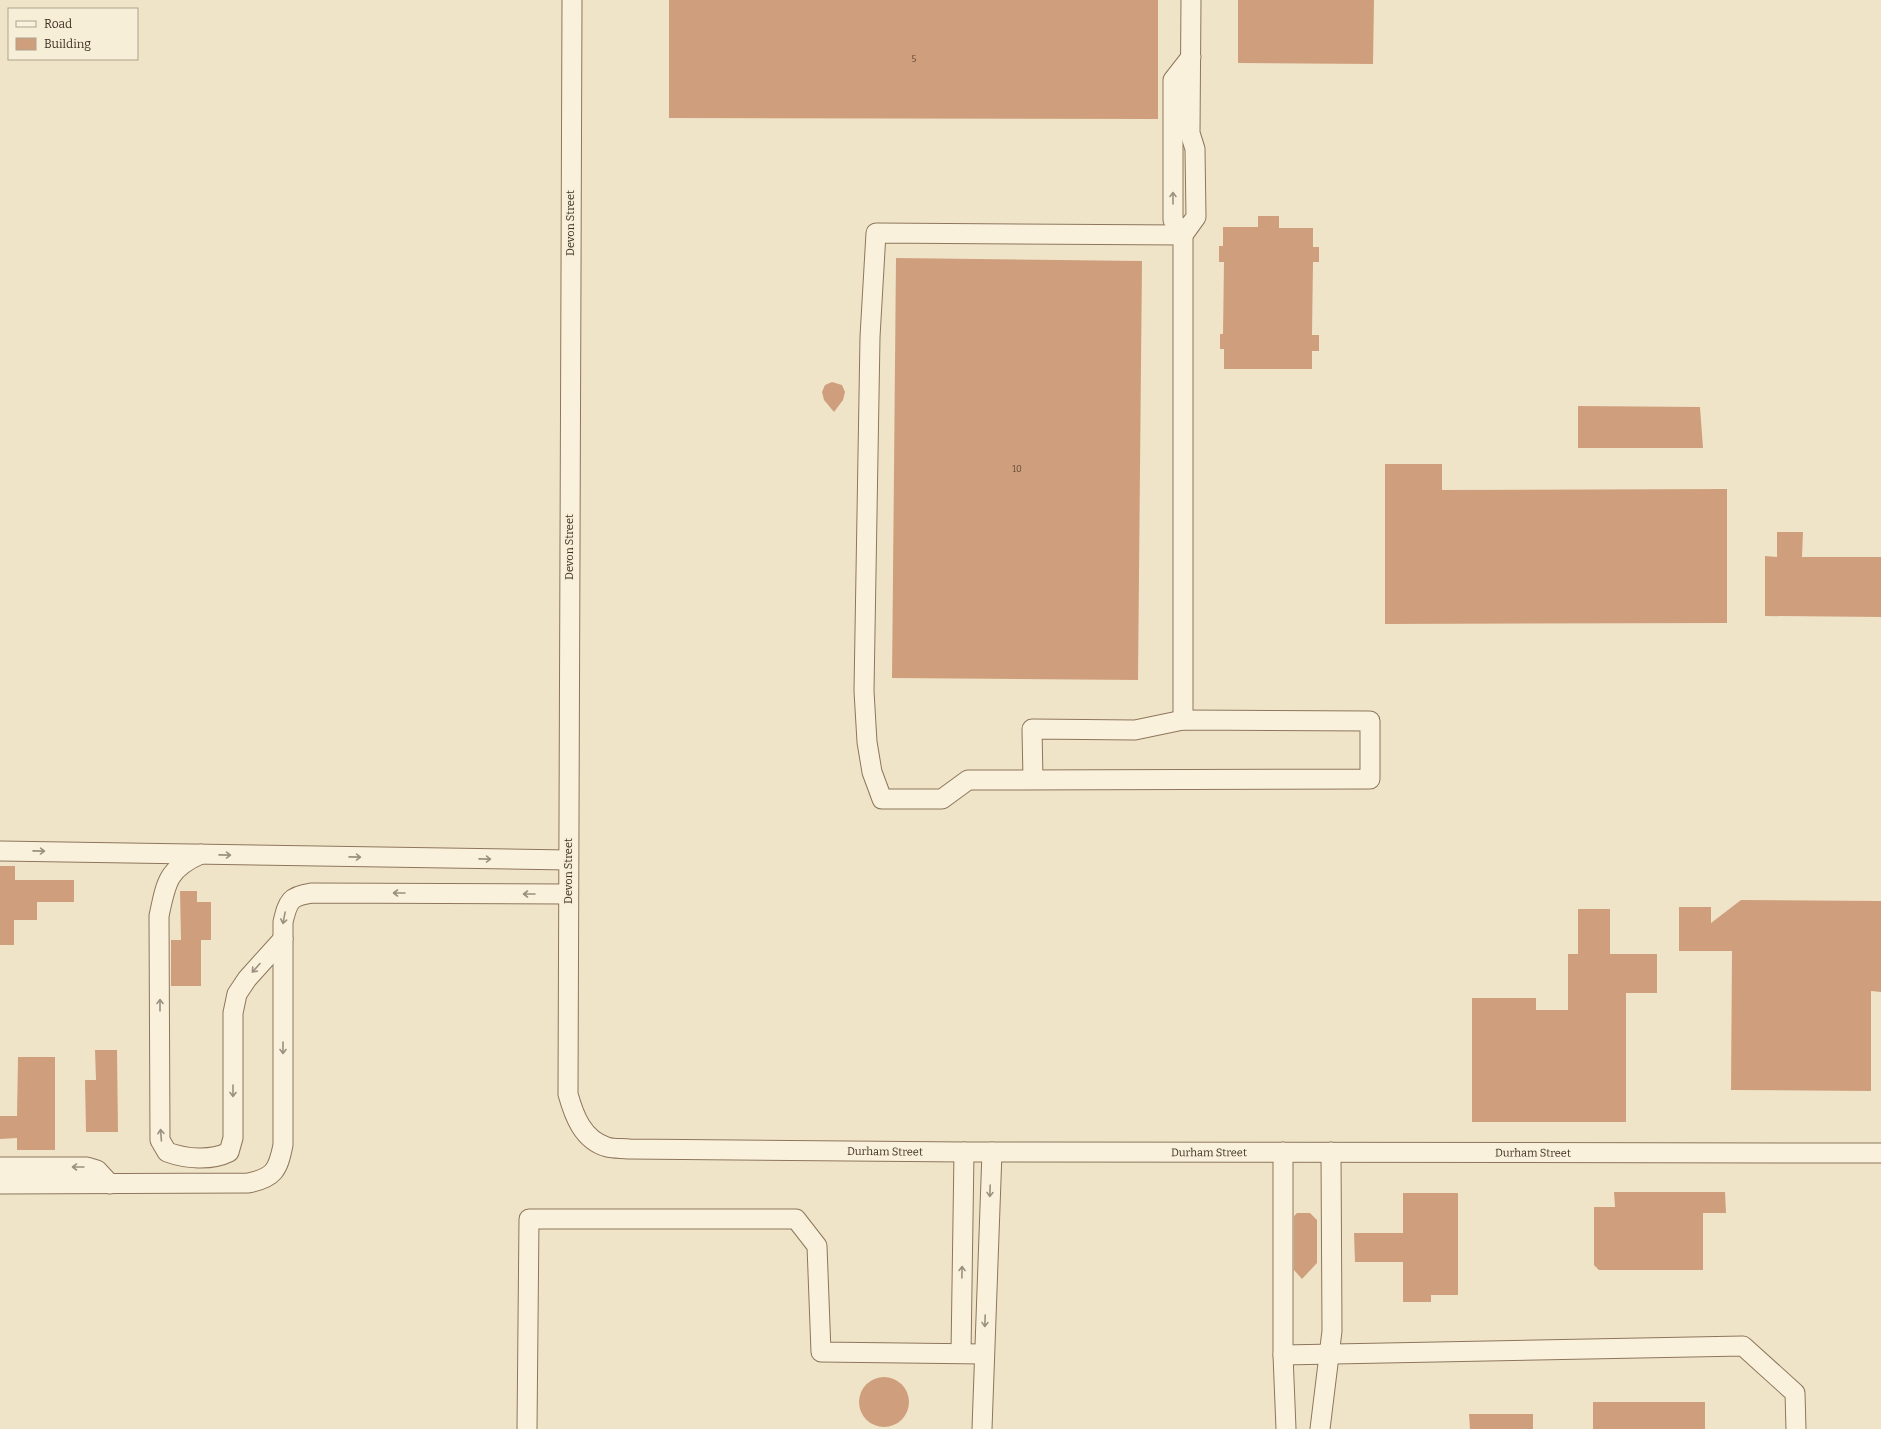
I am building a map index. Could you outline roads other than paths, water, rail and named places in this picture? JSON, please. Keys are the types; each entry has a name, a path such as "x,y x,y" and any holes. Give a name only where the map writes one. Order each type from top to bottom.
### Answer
{"street":[{"name":"Devon Street","path":"568,1094 572,0"},
{"path":"1183,235 1196,217 1195,149 1190,133 1191,0"},
{"path":"1183,720 1183,235 1173,220 1173,80 1191,58"},
{"path":"1033,779 1032,729 1135,730 1183,720 1370,721 1370,779 968,780 942,799 882,799 872,772 867,742 864,691 870,337 876,233 1183,235"},
{"path":"0,851 568,860"},
{"path":"201,854 184,861 174,870 164,889 159,916 160,1140 167,1152 180,1157 218,1157 229,1152 233,1138 234,1013 237,994 246,979 283,939"},
{"path":"0,1184 248,1184 263,1180 273,1173 279,1162 283,1145 283,922 287,904 297,895 312,893 568,894"},
{"name":"Durham Street","path":"568,1094 574,1116 587,1136 607,1147 629,1149 964,1152 1881,1153"},
{"path":"961,1353 964,1152"},
{"path":"982,1429 992,1152"},
{"path":"1283,1152 1283,1355 1286,1429"},
{"path":"1320,1429 1332,1330 1331,1152"},
{"path":"0,1166 87,1167 97,1170 110,1184"},
{"path":"527,1429 529,1219 796,1220 817,1246 821,1352 984,1354"},
{"path":"1283,1355 1744,1346 1796,1393 1796,1429"}]}
